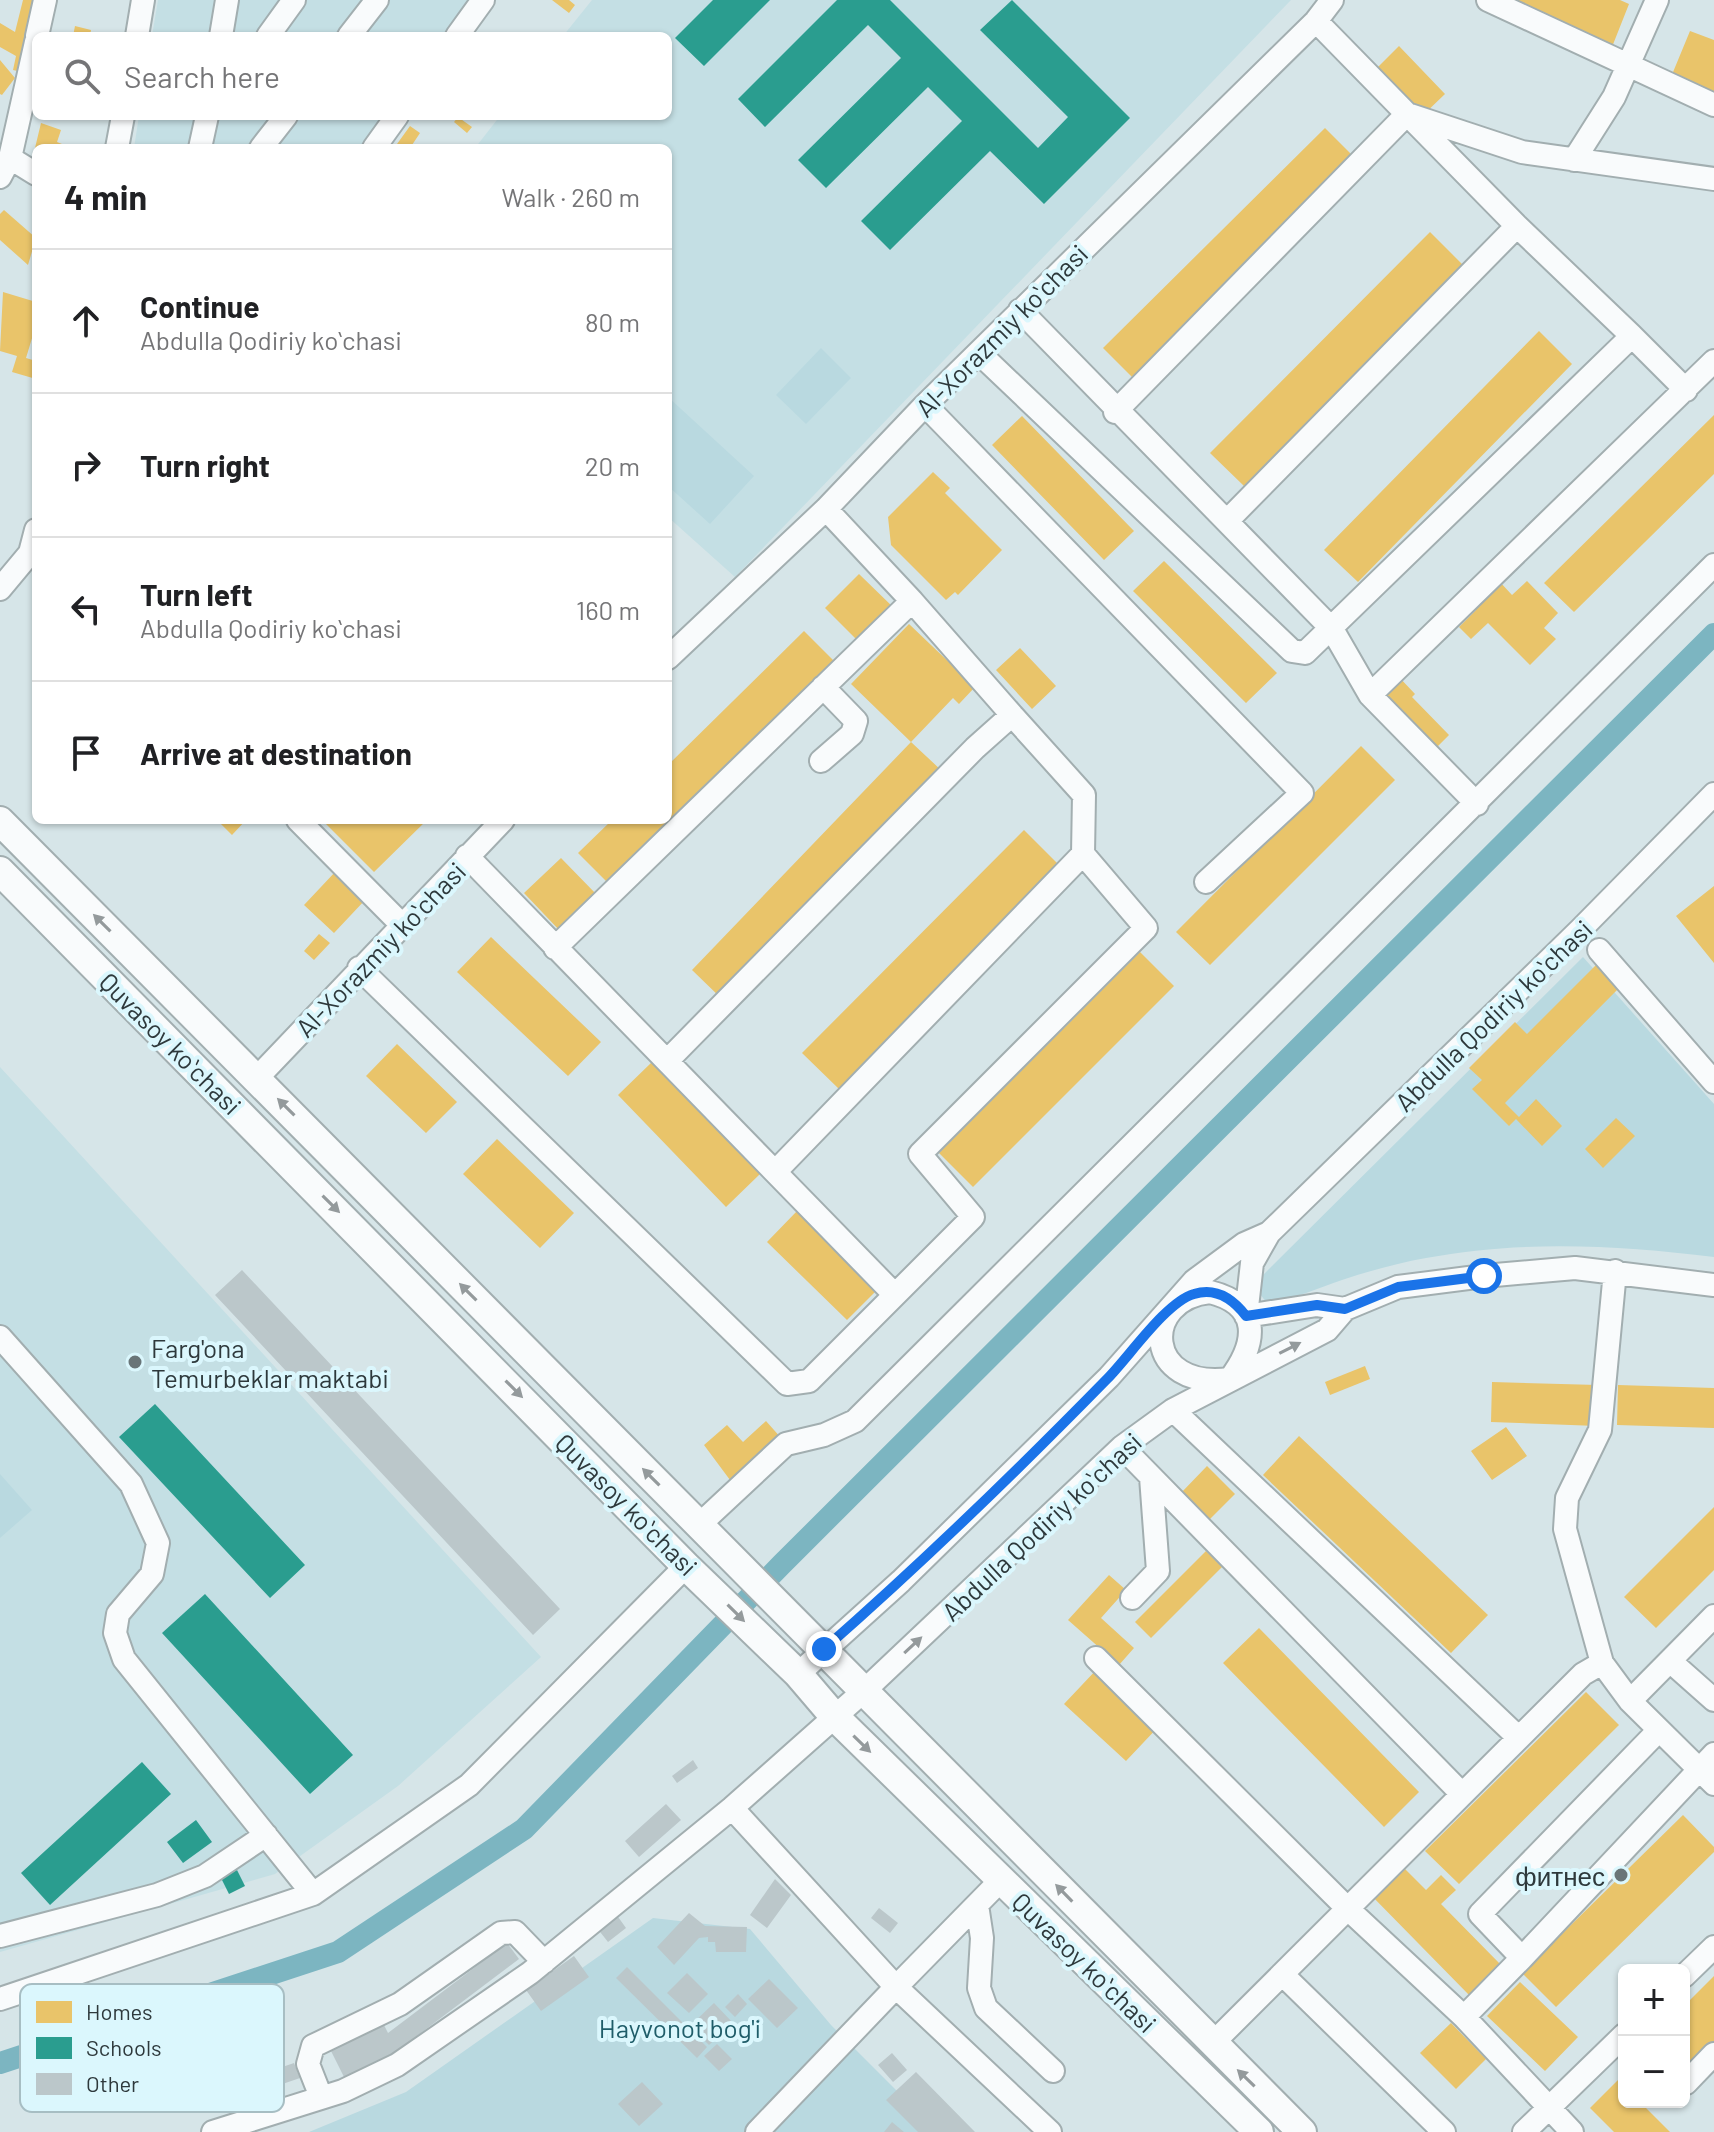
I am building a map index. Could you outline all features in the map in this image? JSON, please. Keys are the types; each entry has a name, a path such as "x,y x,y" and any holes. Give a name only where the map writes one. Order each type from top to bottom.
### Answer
{"main road":[{"name":"Quvasoy koʻchasi","path":"0,821 1302,2132"},
{"name":"Quvasoy koʻchasi","path":"0,871 694,1573 798,1674 833,1715 1245,2127"}],"street":[{"path":"38,32 45,0"},
{"path":"138,32 143,0"},
{"path":"222,32 227,0"},
{"path":"352,32 377,0"},
{"path":"460,32 483,0"},
{"name":"Al-Xorazmiy koʻchasi","path":"672,654 826,509 1020,310 1316,21 1332,0"},
{"path":"1488,0 1714,105"},
{"path":"1574,160 1605,114 1657,0"},
{"path":"271,32 292,1"},
{"path":"1316,21 1517,226 1686,390"},
{"path":"32,59 5,168 32,173"},
{"path":"1407,114 1522,152 1714,179"},
{"path":"1115,412 1407,114"},
{"path":"118,144 122,120"},
{"path":"201,144 206,120"},
{"path":"264,144 283,120"},
{"path":"377,144 394,120"},
{"path":"1227,521 1517,226"},
{"path":"1020,310 1115,412 1332,629 1370,695 1477,804"},
{"path":"979,353 1292,651 1305,653 1632,336"},
{"path":"1370,695 1714,361"},
{"path":"925,405 1302,793 1206,882"},
{"path":"359,968 787,1384 809,1381 973,1217 920,1154 1146,928 1083,854 1084,795 826,509"},
{"path":"2,583 32,556"},
{"path":"702,1529 786,1444 824,1435 855,1421 1714,565"},
{"path":"555,948 912,601"},
{"path":"821,761 852,734 856,721 823,687"},
{"path":"668,1060 975,748 1012,715"},
{"name":"Abdulla Qodiriy koʻchasi","path":"1345,1309 1317,1305 1246,1316 1252,1263 1269,1233 1580,930 1714,794"},
{"path":"302,824 401,924"},
{"name":"Al-Xorazmiy koʻchasi","path":"257,1078 499,824"},
{"path":"775,1172 1083,854"},
{"path":"467,856 895,1295"},
{"path":"1599,950 1714,1082"},
{"name":"Abdulla Qodiriy koʻchasi","path":"798,1674 901,1581 1109,1377 1194,1281 1244,1244 1269,1233"},
{"name":"Abdulla Qodiriy koʻchasi","path":"284,2109 397,2065 544,1962 732,1808 833,1715 865,1690 1122,1447 1173,1410 1327,1330 1345,1309 1398,1287 1575,1268 1714,1285"},
{"path":"1464,2017 1709,1769 1659,1730 1630,1701 1602,1663 1565,1529 1567,1498 1600,1430 1615,1271"},
{"path":"1210,1292 1224,1296 1246,1316 1251,1343 1247,1357 1230,1379 1197,1381 1172,1366 1161,1338 1170,1311 1194,1293 1210,1292"},
{"path":"0,1337 131,1484 158,1543 152,1574 118,1614 115,1633 124,1659 313,1894"},
{"path":"1173,1410 1519,1738"},
{"path":"1122,1447 1462,1794"},
{"path":"1132,1598 1158,1571 1151,1477"},
{"path":"45,1984 313,1894 469,1785 694,1573"},
{"path":"1630,1701 1714,1616"},
{"path":"1096,1658 1348,1909 1464,2017 1572,2132"},
{"path":"1670,1661 1714,1700"},
{"path":"1212,2044 1583,1674 1602,1663"},
{"path":"1522,1958 1480,1914 1659,1730"},
{"path":"732,1808 896,1987 1050,2132"},
{"path":"0,1936 157,1895 205,1876 266,1835"},
{"path":"757,2132 1001,1880"},
{"path":"977,1905 982,1938 979,1988 986,2008 1053,2071"},
{"path":"321,2097 308,2064 308,2054 313,2046 400,2004 501,1933 515,1932 544,1962"},
{"path":"1690,1970 1714,1947"},
{"path":"1282,1974 1444,2132"},
{"path":"0,1999 20,1992"},
{"path":"1524,2132 1623,2036"},
{"path":"1690,2079 1714,2054"},
{"name":"Abdulla Qodiriy koʻchasi","path":"213,2132 275,2112"}],"shaded area":[{"path":"158,0 477,0 453,32 153,32"},
{"path":"592,0 1291,0 735,577 672,521 672,144 478,144 497,120 672,120 672,32 566,32"},
{"path":"138,120 388,120 371,144 135,144"},
{"name":"Farg'ona Temurbeklar maktabi","path":"0,1067 541,1657 398,1786 275,1874 0,1952"}],"green space":[{"path":"821,348 851,378 806,424 776,395"},
{"path":"672,401 754,476 710,524 672,490"},
{"path":"1583,957 1714,1104 1714,1257 1570,1246 1462,1252 1405,1262 1295,1296 1266,1301 1259,1289 1263,1275"},
{"path":"0,1474 32,1510 0,1538"},
{"name":"Hayvonot bog'i","path":"653,1918 750,1929 831,2025 938,2132 309,2132 406,2092"}],"building: Homes":[{"path":"23,0 38,0 22,72 13,70 16,56 0,47 0,23 15,32"},
{"path":"552,0 569,0 575,5 569,13"},
{"path":"1496,0 1620,0 1629,4 1612,47"},
{"path":"75,26 91,30 91,32 74,32"},
{"path":"1690,31 1714,40 1714,94 1671,77"},
{"path":"1399,46 1445,94 1420,118 1374,71"},
{"path":"0,60 15,78 2,95 0,94"},
{"path":"462,120 472,127 467,133 454,122"},
{"path":"41,123 61,130 57,142 62,144 36,144"},
{"path":"410,126 420,133 413,144 397,144"},
{"path":"1325,128 1353,156 1132,377 1103,348"},
{"path":"4,210 32,234 28,265 0,240 0,214"},
{"path":"1430,232 1464,266 1244,486 1210,453"},
{"path":"3,292 32,301 32,338 26,358 32,360 32,378 12,372 17,356 0,351"},
{"path":"1539,331 1572,364 1358,582 1324,550"},
{"path":"1714,415 1714,474 1574,612 1544,583"},
{"path":"1022,416 1134,531 1104,560 992,445"},
{"path":"933,472 950,488 945,493 1002,550 958,595 955,592 946,600 891,545 888,517"},
{"path":"1164,561 1277,673 1246,703 1133,591"},
{"path":"859,574 895,609 860,643 825,608"},
{"path":"1499,581 1512,595 1527,581 1558,613 1544,628 1556,639 1530,665 1488,623 1471,639 1459,627 1476,610 1473,606"},
{"path":"909,624 975,687 959,704 953,698 911,742 851,684"},
{"path":"804,631 835,662 672,822 672,761"},
{"path":"1020,648 1056,686 1032,709 996,670"},
{"path":"1398,676 1415,694 1412,697 1449,735 1437,747 1382,691"},
{"path":"911,742 942,771 723,1000 692,970"},
{"path":"1361,746 1395,780 1210,965 1176,932"},
{"path":"221,824 242,824 232,835"},
{"path":"326,824 423,824 374,872"},
{"path":"608,824 670,824 609,884 578,853"},
{"path":"1024,830 1061,867 839,1089 802,1053"},
{"path":"561,858 598,896 561,932 524,893"},
{"path":"336,871 366,899 334,933 304,905"},
{"path":"1714,886 1714,963 1676,916"},
{"path":"319,934 330,943 314,960 304,951"},
{"path":"491,937 601,1042 568,1076 457,972"},
{"path":"1140,952 1174,986 973,1187 939,1153"},
{"path":"1597,964 1620,987 1505,1103 1519,1117 1536,1099 1562,1126 1542,1146 1516,1119 1509,1126 1472,1089 1482,1080 1469,1068 1515,1022 1527,1034"},
{"path":"397,1044 457,1102 426,1133 366,1076"},
{"path":"652,1062 760,1174 726,1207 618,1095"},
{"path":"1616,1118 1635,1136 1603,1168 1585,1149"},
{"path":"497,1139 574,1213 540,1248 463,1174"},
{"path":"797,1211 877,1290 847,1320 767,1242"},
{"path":"1365,1366 1370,1379 1330,1395 1325,1382"},
{"path":"1492,1382 1598,1385 1597,1426 1491,1422"},
{"path":"1618,1385 1714,1388 1714,1428 1617,1425"},
{"path":"766,1421 782,1439 733,1484 704,1445 727,1425 743,1442"},
{"path":"1506,1427 1527,1456 1492,1480 1471,1451"},
{"path":"1299,1436 1488,1615 1451,1653 1263,1475"},
{"path":"1207,1466 1235,1494 1208,1521 1180,1494"},
{"path":"1714,1507 1714,1570 1656,1628 1624,1597"},
{"path":"1206,1551 1222,1567 1151,1638 1135,1622"},
{"path":"1109,1575 1126,1590 1101,1618 1134,1648 1119,1665 1068,1620"},
{"path":"1259,1628 1419,1792 1384,1827 1223,1663"},
{"path":"1098,1668 1160,1725 1126,1761 1064,1704"},
{"path":"1586,1692 1619,1725 1459,1884 1425,1851"},
{"path":"1683,1815 1714,1847 1714,1852 1556,2007 1522,1973"},
{"path":"1396,1860 1426,1890 1441,1875 1456,1890 1441,1904 1501,1965 1470,1996 1366,1890"},
{"path":"1714,1976 1714,2044 1690,2068 1690,2036 1690,2000"},
{"path":"1520,1982 1578,2037 1545,2071 1487,2016"},
{"path":"1451,2023 1486,2059 1456,2089 1420,2053"},
{"path":"1618,2080 1618,2108 1646,2108 1670,2132 1614,2132 1590,2108"}],"building: Schools":[{"path":"713,0 770,0 704,66 675,38"},
{"path":"837,0 890,0 1038,148 1068,117 980,30 1012,0 1130,118 1044,204 990,151 890,250 861,221 962,121 928,87 826,188 798,160 901,58 868,25 765,127 738,99"},
{"path":"155,1404 305,1565 270,1598 119,1437"},
{"path":"205,1594 353,1755 310,1794 162,1633"},
{"path":"142,1762 171,1794 50,1905 21,1873"},
{"path":"196,1820 212,1842 183,1863 167,1842"},
{"path":"237,1870 245,1886 229,1894 221,1878"}],"building: Other":[{"path":"242,1270 560,1609 533,1635 215,1295"},
{"path":"693,1760 698,1768 677,1783 672,1776"},
{"path":"666,1804 681,1820 639,1857 625,1841"},
{"path":"775,1879 791,1895 767,1928 750,1915"},
{"path":"879,1908 898,1923 890,1933 871,1918"},
{"path":"689,1913 705,1926 747,1927 746,1952 716,1952 715,1942 708,1942 708,1937 699,1938 674,1965 657,1947"},
{"path":"616,1914 626,1928 608,1942 597,1928"},
{"path":"507,1943 519,1959 397,2051 344,2077 327,2043 380,2017 388,2033"},
{"path":"574,1956 589,1977 541,2011 526,1990"},
{"path":"627,1967 707,2047 697,2058 616,1978"},
{"path":"687,1973 708,1994 689,2013 667,1993"},
{"path":"769,1979 798,2008 777,2028 748,1999"},
{"path":"738,1994 747,2004 735,2017 725,2007"},
{"path":"714,2003 733,2023 709,2045 690,2026"},
{"path":"717,2044 732,2059 719,2071 704,2056"},
{"path":"892,2053 907,2070 893,2082 878,2065"},
{"path":"294,2063 300,2078 284,2083 284,2066"},
{"path":"916,2072 975,2132 918,2132 886,2100"},
{"path":"642,2082 663,2104 639,2126 618,2104"},
{"path":"892,2122 904,2132 884,2132"}],"waterway":[{"path":"241,1984 338,1952 524,1829 782,1564 1714,634"},
{"path":"0,2063 20,2056"}],"place":[{"name":"Farg'ona Temurbeklar maktabi","path":"135,1362"},
{"name":"фитнес","path":"1621,1875"}],"route":[{"path":"824,1649 901,1581 1109,1377 1181,1300 1194,1293 1210,1292 1237,1304 1246,1316 1317,1305 1345,1309 1398,1287 1484,1276"}]}
